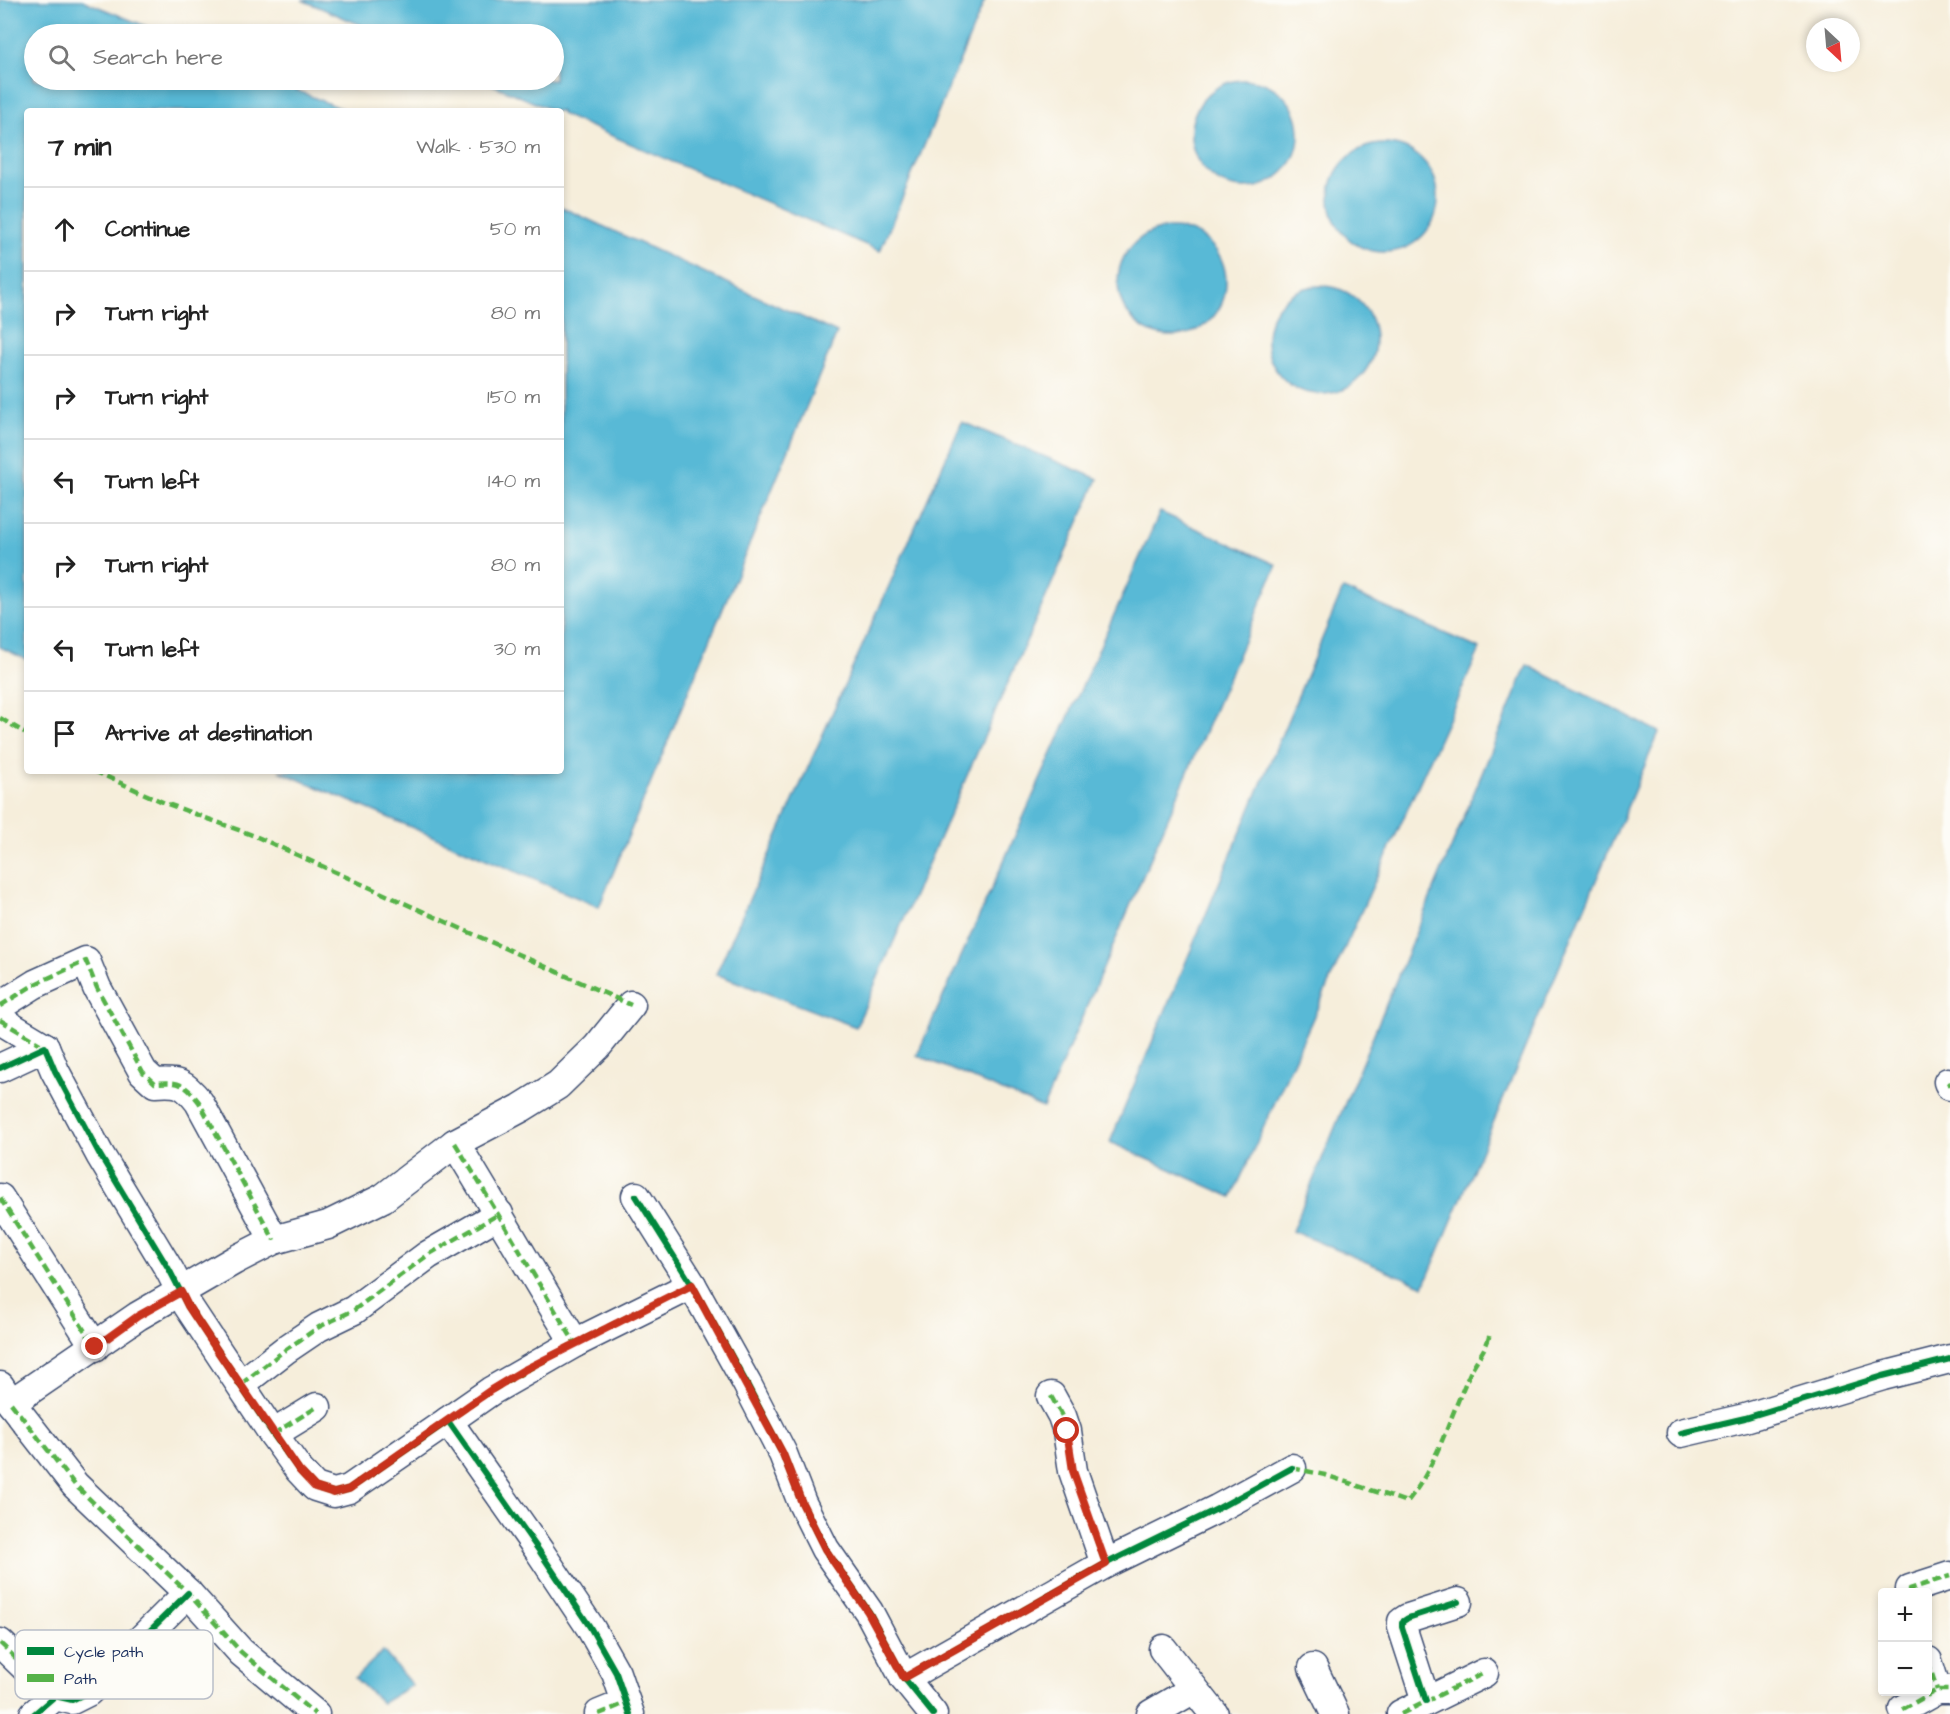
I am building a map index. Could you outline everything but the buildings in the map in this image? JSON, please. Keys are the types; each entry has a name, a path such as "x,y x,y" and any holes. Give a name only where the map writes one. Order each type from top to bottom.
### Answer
{"street":[{"path":"0,1006 35,984 86,962 97,988 143,1072 154,1083 170,1082 187,1086 199,1102 274,1240"},
{"path":"313,1713 241,1652 188,1593 75,1485 5,1395 95,1347 138,1316 234,1260 274,1240 328,1225 383,1198 455,1143 521,1108 558,1085 597,1047 631,1005"},
{"path":"0,1020 45,1047 55,1071 95,1144 188,1306 273,1434 299,1470 315,1487 334,1493 349,1489 491,1390 575,1343 692,1285"},
{"path":"0,1068 45,1047"},
{"path":"455,1143 575,1343"},
{"path":"636,1196 692,1285 783,1454 802,1503 825,1549 868,1612 904,1678 933,1714"},
{"path":"0,1198 95,1347"},
{"path":"241,1384 319,1327 354,1310 428,1255 499,1214"},
{"path":"1681,1433 1745,1418 1882,1376 1950,1359"},
{"path":"1051,1396 1067,1431 1073,1471 1106,1564"},
{"path":"273,1434 317,1407"},
{"path":"448,1421 540,1552 590,1627 616,1673 628,1708 598,1714"},
{"path":"904,1678 1106,1564 1217,1509 1292,1468"},
{"path":"1910,1588 1950,1576"},
{"path":"151,1630 188,1593"},
{"path":"1426,1701 1402,1622 1458,1602"},
{"path":"0,1643 15,1664"},
{"path":"1163,1649 1214,1714"},
{"path":"1313,1668 1335,1714"},
{"path":"1903,1709 1944,1690 1932,1668"},
{"path":"1401,1714 1484,1672"},
{"path":"1151,1714 1194,1689"},
{"path":"44,1705 74,1699"}],"water":[{"path":"0,0 82,0 141,24 24,24 24,90 296,90 340,108 24,108 24,659 0,647"},
{"path":"302,0 985,0 880,251 564,115 564,108 547,108 505,90 564,90 564,24 358,24"},
{"path":"1245,80 1255,81 1275,89 1283,96 1290,104 1298,124 1298,144 1290,164 1283,172 1275,179 1255,187 1245,188 1235,187 1215,179 1207,172 1200,164 1192,144 1191,134 1192,124 1200,104 1207,96 1215,89 1235,81"},
{"path":"1384,144 1394,145 1414,153 1422,160 1429,168 1437,188 1437,208 1429,228 1422,236 1414,243 1394,251 1384,252 1374,251 1354,243 1346,236 1339,228 1331,208 1330,198 1331,188 1339,168 1346,160 1354,153 1374,145"},
{"path":"564,208 837,333 599,907 286,774 564,774"},
{"path":"1172,228 1182,229 1202,237 1210,244 1217,252 1225,272 1225,292 1217,312 1210,320 1202,327 1182,335 1172,336 1162,335 1142,327 1134,320 1127,312 1119,292 1118,282 1119,272 1127,252 1134,244 1142,237 1162,229"},
{"path":"1321,286 1351,295 1359,302 1366,310 1375,340 1366,370 1359,378 1351,385 1321,394 1291,385 1283,378 1276,370 1267,340 1276,310 1283,302 1291,295"},
{"path":"962,422 1098,479 856,1027 716,974"},
{"path":"1160,512 1277,565 1043,1108 917,1055"},
{"path":"1343,589 1480,649 1232,1197 1110,1142"},
{"path":"1527,665 1659,732 1424,1286 1292,1231"},
{"path":"383,1651 412,1685 382,1703 355,1678"}],"marked path":[{"path":"0,718 24,732"},
{"path":"101,774 165,803 255,836 631,1005"},
{"path":"0,1006 35,984 86,961 97,988 143,1072 155,1083 170,1082 185,1087 199,1102 274,1240"},
{"path":"0,1020 45,1047"},
{"path":"1948,1082 1950,1086"},
{"path":"455,1143 575,1343 692,1285"},
{"path":"0,1198 95,1347"},
{"path":"241,1384 319,1327 354,1310 428,1255 499,1214"},
{"path":"1292,1468 1325,1475 1407,1502 1418,1488 1435,1457 1490,1332"},
{"path":"448,1421 491,1391 575,1343"},
{"path":"1051,1396 1067,1431 1073,1471 1105,1564"},
{"path":"11,1403 75,1485 188,1593 241,1652 315,1714"},
{"path":"273,1434 317,1407"},
{"path":"1913,1588 1950,1576"},
{"path":"0,1643 15,1657"},
{"path":"1401,1714 1484,1673"},
{"path":"1932,1674 1937,1690"},
{"path":"1903,1709 1937,1690 1950,1690"},
{"path":"599,1714 626,1703"}],"cycle path":[{"path":"0,1068 45,1047 55,1071 100,1155 170,1271 188,1306 273,1434 299,1470 315,1487 334,1493 349,1489 448,1421 590,1627 616,1673 630,1714"},
{"path":"636,1196 692,1285 747,1384 783,1454 802,1503 825,1549 869,1612 904,1678 933,1714"},
{"path":"1681,1433 1745,1418 1883,1376 1950,1359"},
{"path":"904,1678 1105,1564 1217,1509 1292,1468"},
{"path":"151,1630 188,1593"},
{"path":"1426,1701 1402,1622 1458,1602"},
{"path":"34,1714 52,1699"},
{"path":"68,1699 74,1699"}],"route":[{"path":"95,1347 138,1316 181,1292 219,1353 299,1470 315,1487 334,1493 349,1489 491,1390 524,1370 692,1285 783,1454 802,1503 825,1549 868,1612 904,1678 1106,1564 1073,1471 1067,1431"}]}
